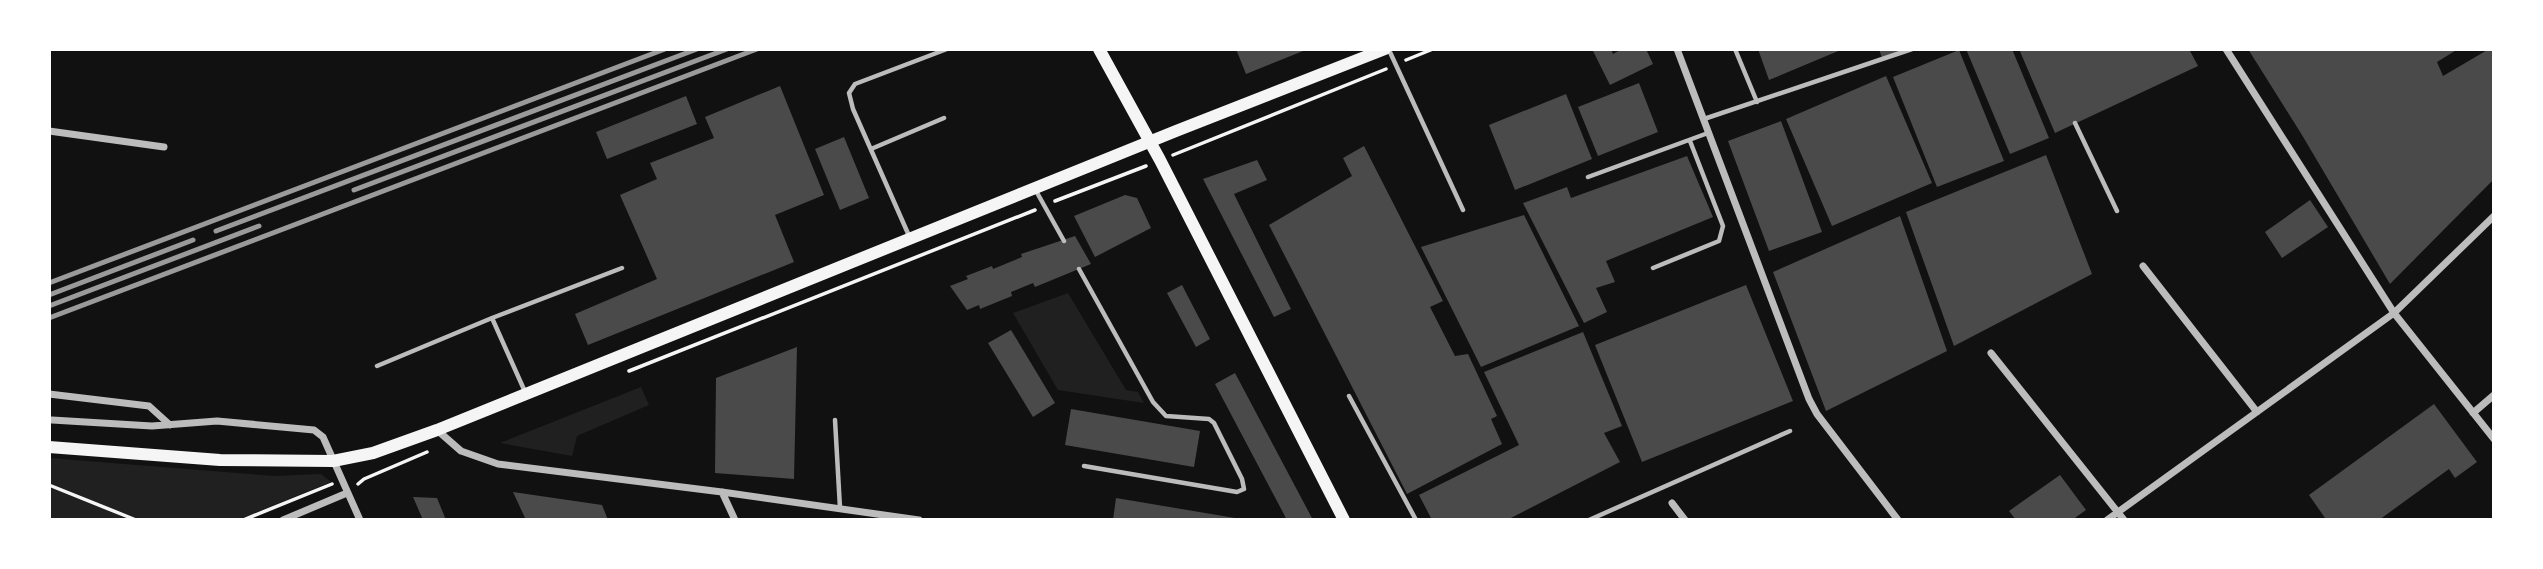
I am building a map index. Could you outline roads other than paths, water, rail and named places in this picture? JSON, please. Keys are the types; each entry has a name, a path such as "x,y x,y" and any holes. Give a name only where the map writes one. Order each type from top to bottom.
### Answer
{"main road":[{"path":"1099,49 1160,160 1344,520"},
{"path":"49,447 220,460 333,461 373,453 437,430 1387,49"}],"street":[{"path":"1677,49 1809,399 1817,414 1898,520"},
{"path":"2226,49 2394,313 2494,439"},
{"path":"49,131 164,147"},
{"path":"2108,520 2394,313 2494,216"},
{"path":"2143,265 2257,412"},
{"path":"1991,353 2124,520"},
{"path":"49,394 141,404 153,408 170,425"},
{"path":"2473,413 2494,395"},
{"path":"52,421 131,426 217,421 314,430 323,437 360,520"},
{"path":"437,430 449,442 474,457 498,464 919,520"},
{"path":"722,492 735,520"},
{"path":"283,520 347,493"},
{"path":"1672,503 1682,519"}],"lane":[{"path":"911,239 853,109 849,93 855,84 947,49"},
{"path":"1387,49 1464,209"},
{"path":"1735,49 1757,102"},
{"path":"1703,119 1912,49"},
{"path":"871,149 944,118"},
{"path":"2075,123 2117,211"},
{"path":"1588,177 1709,133"},
{"path":"1653,268 1719,241 1723,232 1720,216 1690,141"},
{"path":"1035,189 1063,241"},
{"path":"377,366 622,268"},
{"path":"1079,269 1153,402 1166,416 1209,418 1242,479 1244,489 1237,492 1084,466"},
{"path":"492,318 526,394"},
{"path":"1349,397 1416,520"},
{"path":"835,420 840,508"},
{"path":"1589,520 1790,430"}],"railway":[{"path":"49,283 665,49"},
{"path":"216,231 697,49"},
{"path":"354,190 727,49"},
{"path":"49,318 757,49"},
{"path":"49,306 259,226"},
{"path":"49,295 193,240"}]}
